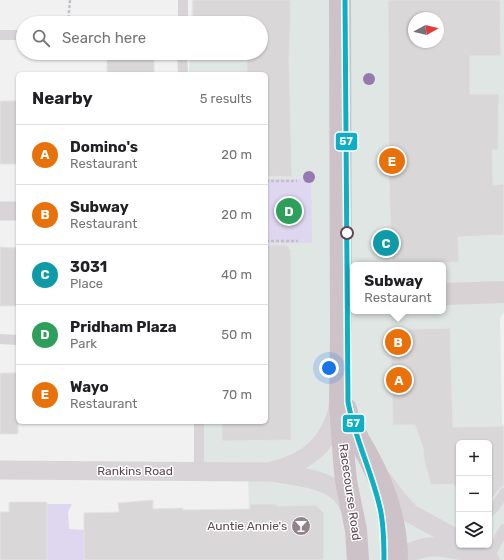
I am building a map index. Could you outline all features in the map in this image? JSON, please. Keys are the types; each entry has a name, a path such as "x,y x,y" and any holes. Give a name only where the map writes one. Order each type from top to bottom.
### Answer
{"highway":[{"name":"Racecourse Road","path":"340,0 347,297 340,376 341,426 348,489 356,530 358,560"},
{"name":"Racecourse Road","path":"340,376 346,412 370,460 387,500 394,527 397,558"}],"street":[{"path":"0,211 16,211"},
{"path":"446,294 504,292"},
{"name":"Rankins Road","path":"271,472 303,460 325,440 336,414 339,401 340,376"},
{"path":"370,460 393,495 406,510 473,551"},
{"name":"Rankins Road","path":"0,470 271,472 314,481 334,489 345,499 354,515"},
{"path":"397,558 423,548 430,547 473,551"}],"lane":[{"path":"183,0 183,16"},
{"path":"0,35 16,35"},
{"path":"182,60 183,72"},
{"path":"0,339 16,340"},
{"path":"199,424 199,471"},
{"path":"492,510 504,493"},
{"path":"473,551 504,530"}],"path":[{"path":"69,16 70,0"},
{"path":"268,181 297,181"},
{"path":"268,241 298,241"}],"shaded area":[{"path":"192,0 504,0 504,312 500,318 502,424 504,425 504,560 250,560 248,472 199,471 198,424 268,424 268,72 189,72 190,60 268,60 268,16 191,16"},
{"path":"268,179 311,179 312,243 268,243"},
{"path":"47,504 72,504 68,512 69,529 84,530 84,560 47,560"}],"building":[{"path":"193,0 291,0 289,61 292,177 268,176 268,72 247,72 247,60 268,60 268,16 193,16"},
{"path":"388,0 500,0 501,56 470,56 470,94 499,94 498,150 492,150 493,185 504,184 504,235 458,237 459,262 392,262 389,182"},
{"path":"107,60 154,60 154,72 107,72"},
{"path":"0,101 16,101 16,164 0,164"},
{"path":"268,245 286,245 291,250 291,440 222,441 222,424 268,424"},
{"path":"0,247 16,248 16,306 0,306"},
{"path":"450,328 453,427 504,426 504,485 492,498 492,440 456,440 456,487 453,484 431,485 424,460 423,447 415,425 393,425 390,330"},
{"path":"0,373 16,373 16,424 18,424 18,434 0,434"},
{"path":"153,500 153,509 183,508 183,510 250,509 250,504 277,504 277,506 316,505 324,513 324,560 84,560 84,513 119,512 118,503"},
{"path":"9,502 47,502 47,560 0,560 0,512 9,512"}],"transit line":[{"name":"57","path":"345,0 348,402 380,508 383,527 384,560"}],"place":[{"name":"Wayo","path":"392,161"},
{"name":"Pridham Plaza","path":"289,211"},
{"name":"3031","path":"386,243"},
{"name":"Subway","path":"398,342"},
{"name":"Domino's","path":"399,380"},
{"name":"Auntie Annie's","path":"301,526"}]}
